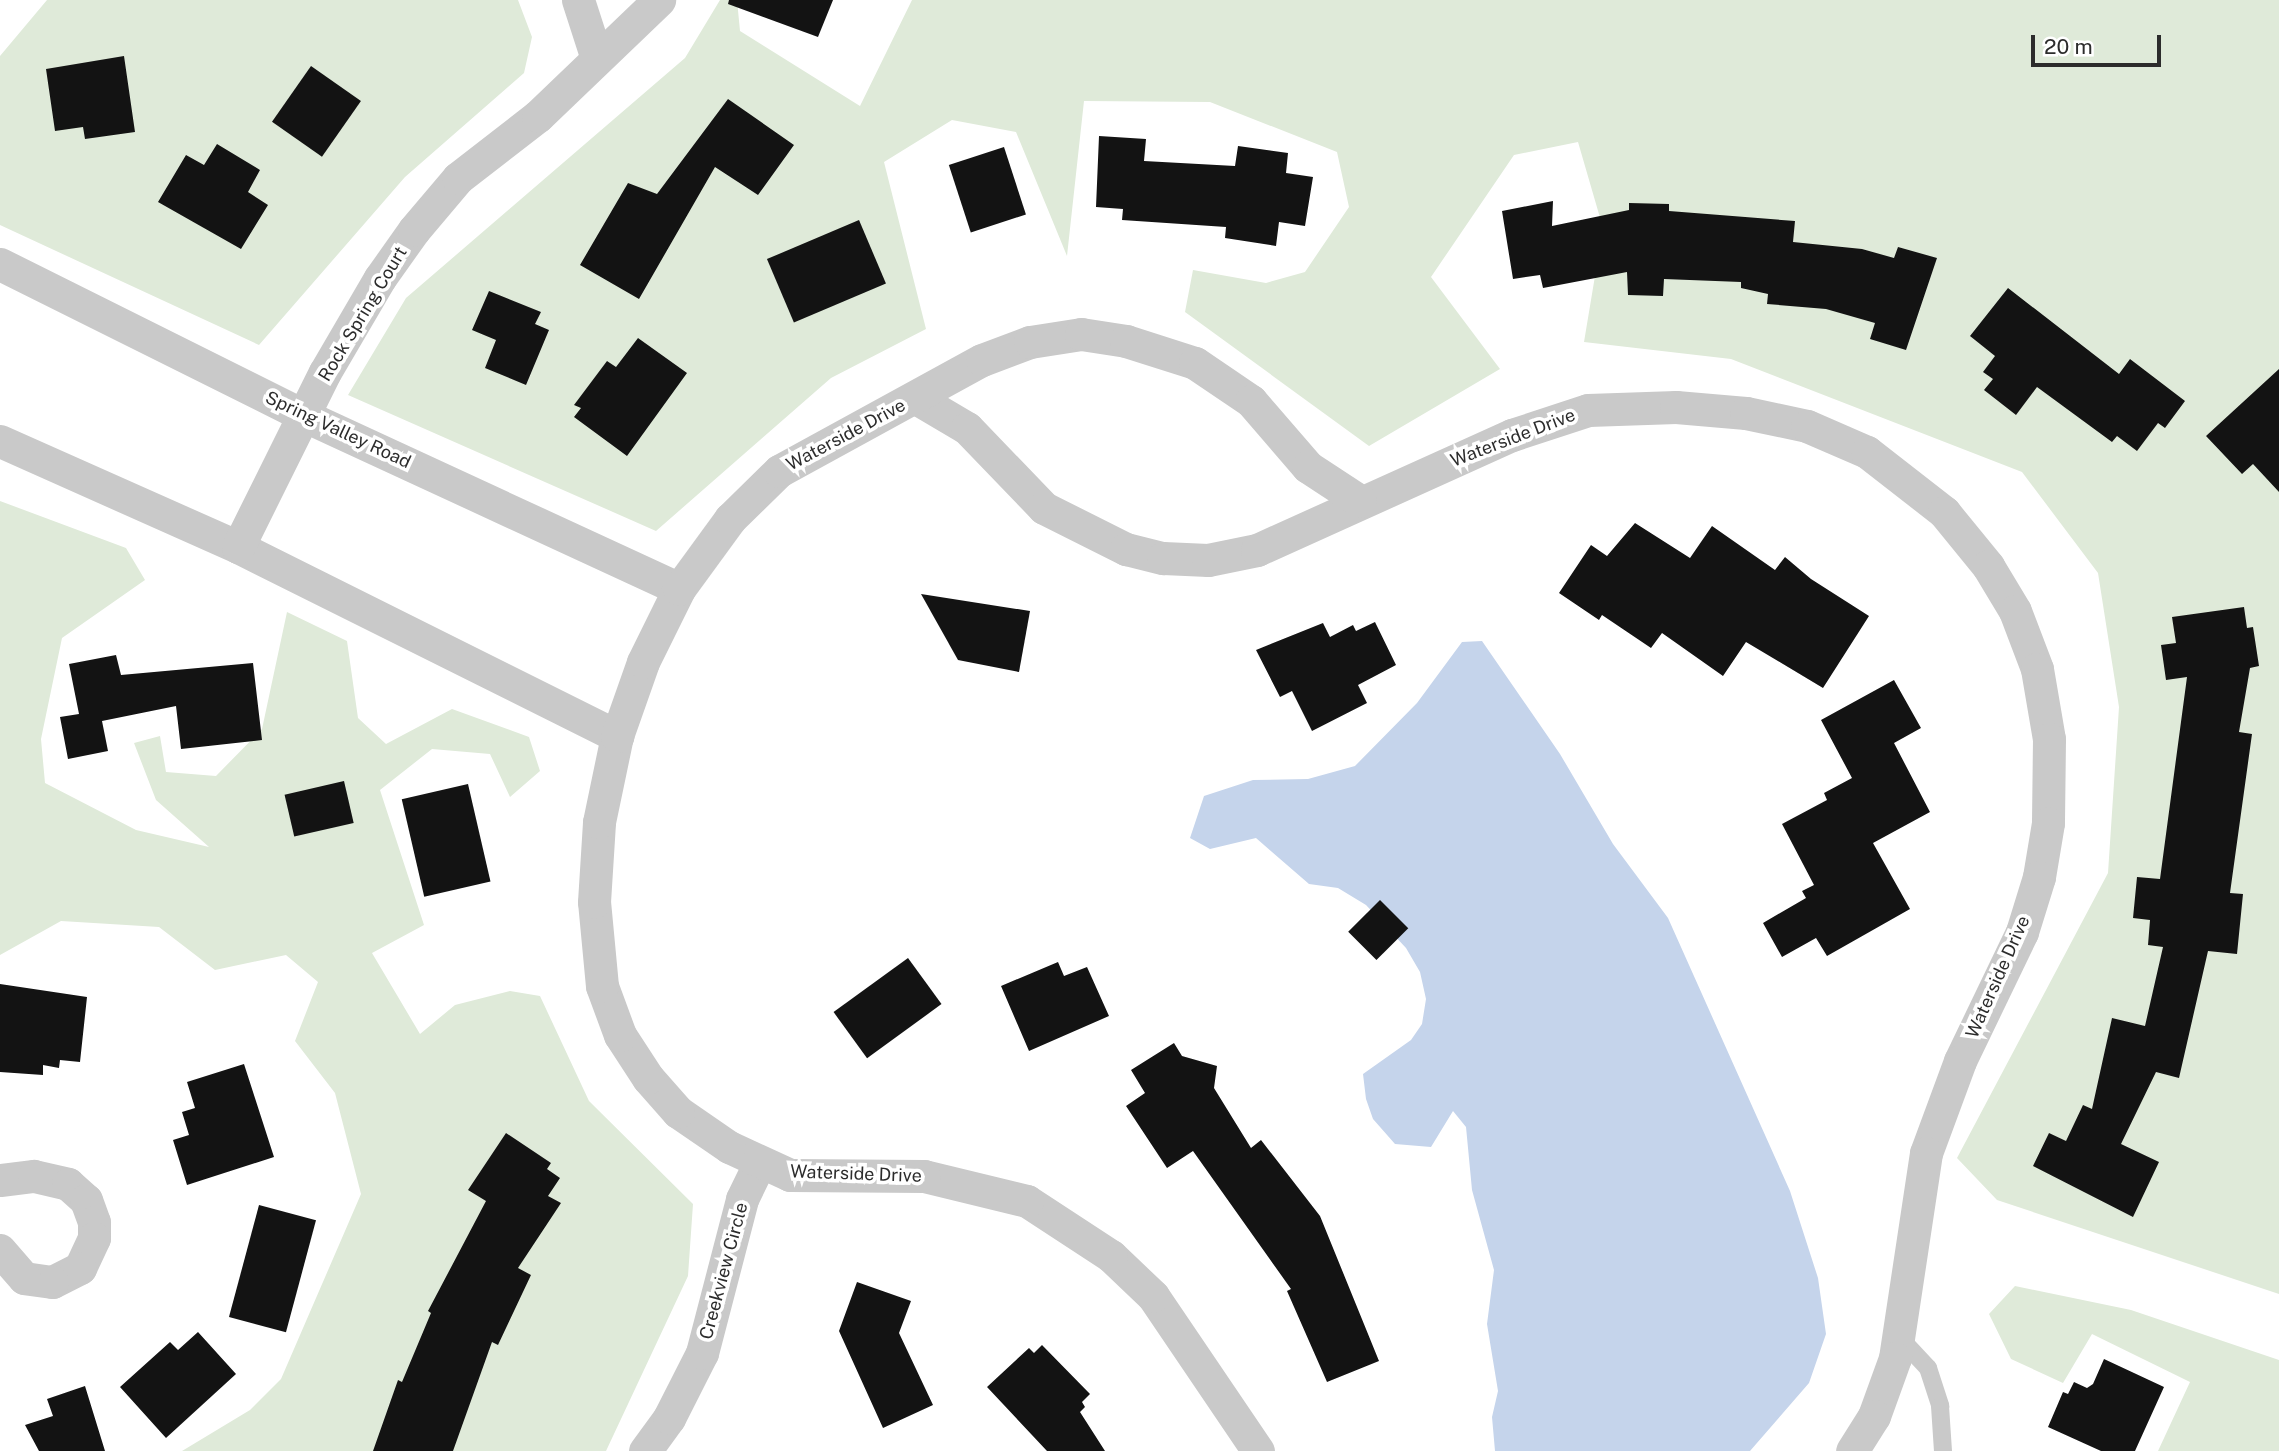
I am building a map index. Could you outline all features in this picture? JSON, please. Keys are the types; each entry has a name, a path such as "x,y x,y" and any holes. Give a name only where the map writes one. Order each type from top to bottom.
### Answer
{"street":[{"path":"578,0 597,59"},
{"name":"Rock Spring Court","path":"238,547 380,278 414,230 458,178 538,116 659,0"},
{"name":"Spring Valley Road","path":"0,264 305,416 679,589"},
{"name":"Waterside Drive","path":"1258,1451 1153,1296 1111,1256 1027,1200 924,1176 790,1175 760,1163 678,1112 648,1079 620,1035 601,986 594,902 599,822 617,736 643,662 679,589 730,519 779,471 982,360 1030,342 1081,334 1126,341 1195,363 1223,379 1251,401 1308,467 1360,501"},
{"name":"Waterside Drive","path":"916,398 967,428 1044,508 1126,549 1163,558 1208,559 1257,550 1360,501 1511,435 1588,410 1676,407 1735,412 1807,426 1867,452 1944,512 1988,566 2015,611 2037,669 2049,739 2048,823 2039,877 2022,932 1960,1061 1926,1153 1898,1336 1874,1416 1852,1451"},
{"path":"0,442 238,547 617,736"},
{"name":"Creekview Circle","path":"645,1451 669,1418 702,1353 742,1199 760,1163"},
{"path":"0,1180 34,1176 68,1184 86,1200 94,1238 80,1268 52,1282 24,1278 0,1250"}],"lane":[{"path":"1898,1336 1928,1368 1940,1406 1943,1451"}],"green space":[{"path":"47,0 518,0 532,37 524,73 405,177 259,345 0,225 0,56"},
{"path":"720,0 737,0 740,31 860,106 912,0 2279,0 2279,1294 1997,1200 1957,1158 2108,873 2119,707 2098,573 2022,472 1731,359 1584,342 1603,228 1578,142 1514,155 1431,277 1500,369 1369,446 1185,312 1193,270 1266,283 1305,272 1349,207 1337,152 1210,102 1084,101 1067,256 1016,132 952,120 884,162 926,329 831,378 656,531 348,395 406,298 685,58"},
{"path":"0,501 126,548 145,580 62,638 41,739 45,783 136,830 209,847 156,800 134,743 160,736 166,772 216,776 262,729 287,612 347,641 358,718 386,744 452,709 529,737 540,771 510,797 490,754 432,749 380,790 424,925 372,953 420,1034 455,1005 510,991 540,996 589,1101 693,1204 688,1276 606,1451 182,1451 250,1410 281,1379 361,1194 335,1093 295,1041 318,982 286,955 215,970 159,927 61,921 0,955"},
{"path":"2015,1286 2131,1310 2279,1360 2279,1451 2158,1451 2190,1382 2092,1334 2063,1383 2011,1359 1989,1314"}],"water":[{"path":"1482,641 1560,754 1613,844 1668,918 1790,1191 1818,1278 1826,1334 1809,1383 1750,1451 1495,1451 1492,1417 1498,1391 1487,1324 1494,1270 1472,1190 1466,1127 1453,1111 1431,1147 1395,1144 1373,1119 1366,1099 1363,1074 1411,1040 1422,1024 1426,999 1420,972 1406,948 1366,905 1338,888 1309,884 1256,838 1210,849 1190,838 1204,796 1253,780 1308,779 1355,766 1417,703 1462,642"}],"building":[{"path":"729,0 833,0 818,37 728,4"},
{"path":"124,56 135,132 85,139 83,127 55,131 46,69"},
{"path":"311,66 361,101 322,157 272,122"},
{"path":"728,99 794,145 758,195 715,167 639,299 580,265 628,183 657,194"},
{"path":"1099,136 1146,139 1144,161 1235,166 1238,146 1288,153 1286,173 1313,177 1305,226 1279,222 1276,246 1225,238 1226,227 1122,220 1123,209 1096,207"},
{"path":"217,144 260,170 248,192 268,205 241,249 158,202 186,155 204,165"},
{"path":"1004,147 1026,215 971,232 949,165"},
{"path":"1553,201 1552,226 1629,210 1629,203 1669,204 1669,211 1795,221 1793,242 1862,249 1894,258 1898,247 1937,258 1906,350 1870,339 1875,323 1826,309 1767,304 1768,294 1741,288 1741,282 1664,279 1663,296 1628,295 1627,272 1543,288 1540,275 1513,279 1502,211"},
{"path":"859,220 886,284 794,323 767,259"},
{"path":"2008,288 2119,374 2130,359 2185,401 2165,428 2158,423 2137,451 2117,436 2112,442 2037,387 2016,415 1984,390 1993,379 1983,372 1995,356 1970,336"},
{"path":"489,291 541,312 535,324 549,330 526,385 485,368 496,340 472,330"},
{"path":"638,338 687,373 627,456 574,417 581,408 574,405 607,361 616,367"},
{"path":"2279,369 2279,492 2253,464 2242,474 2206,436"},
{"path":"1635,523 1690,558 1712,526 1775,570 1785,557 1811,579 1869,616 1823,688 1746,642 1723,676 1662,633 1651,648 1602,615 1599,620 1559,593 1591,545 1607,556"},
{"path":"921,594 1030,611 1019,672 958,660"},
{"path":"2244,607 2247,628 2253,627 2259,666 2250,668 2239,732 2252,734 2230,893 2243,894 2237,954 2208,951 2179,1078 2156,1072 2121,1144 2159,1162 2133,1217 2033,1166 2049,1133 2066,1141 2083,1105 2092,1109 2112,1018 2145,1026 2163,947 2148,945 2150,920 2133,918 2137,877 2160,879 2187,677 2166,680 2161,645 2176,643 2172,617"},
{"path":"1375,622 1396,665 1358,685 1367,703 1312,731 1292,691 1280,697 1256,650 1323,623 1330,637 1353,625 1356,631"},
{"path":"116,655 121,675 253,663 262,740 181,749 176,706 102,721 108,751 68,759 60,717 79,714 69,664"},
{"path":"1894,680 1921,728 1894,743 1930,812 1873,843 1910,909 1827,956 1816,938 1782,957 1763,923 1806,898 1802,891 1814,885 1782,824 1827,800 1824,793 1852,778 1821,720"},
{"path":"344,781 354,823 294,837 285,795"},
{"path":"468,784 490,881 424,897 402,799"},
{"path":"1380,900 1408,928 1376,960 1348,932"},
{"path":"908,958 942,1004 867,1058 834,1012"},
{"path":"1058,962 1064,976 1087,967 1109,1016 1029,1051 1001,986"},
{"path":"0,984 87,997 80,1062 60,1060 59,1068 43,1065 43,1075 0,1072"},
{"path":"1174,1043 1182,1056 1217,1066 1214,1088 1251,1148 1261,1140 1320,1216 1379,1361 1327,1382 1287,1291 1291,1289 1193,1151 1167,1168 1126,1106 1145,1093 1131,1070"},
{"path":"244,1064 274,1157 187,1185 173,1140 189,1135 182,1112 195,1108 187,1082"},
{"path":"506,1133 551,1163 547,1169 560,1178 548,1196 561,1203 518,1268 531,1275 498,1345 492,1342 453,1451 373,1451 398,1380 402,1382 431,1313 428,1311 486,1201 468,1190"},
{"path":"259,1205 316,1220 286,1332 229,1317"},
{"path":"857,1282 911,1301 899,1333 933,1405 883,1428 839,1331"},
{"path":"198,1332 236,1374 166,1438 120,1387 170,1342 178,1350"},
{"path":"1042,1345 1090,1394 1082,1402 1085,1407 1080,1412 1105,1451 1047,1451 987,1387 1029,1348 1034,1353"},
{"path":"2104,1359 2164,1387 2135,1451 2101,1451 2048,1427 2063,1392 2068,1394 2074,1382 2087,1388 2093,1384"},
{"path":"85,1386 105,1451 39,1451 25,1425 53,1416 47,1399"}]}
